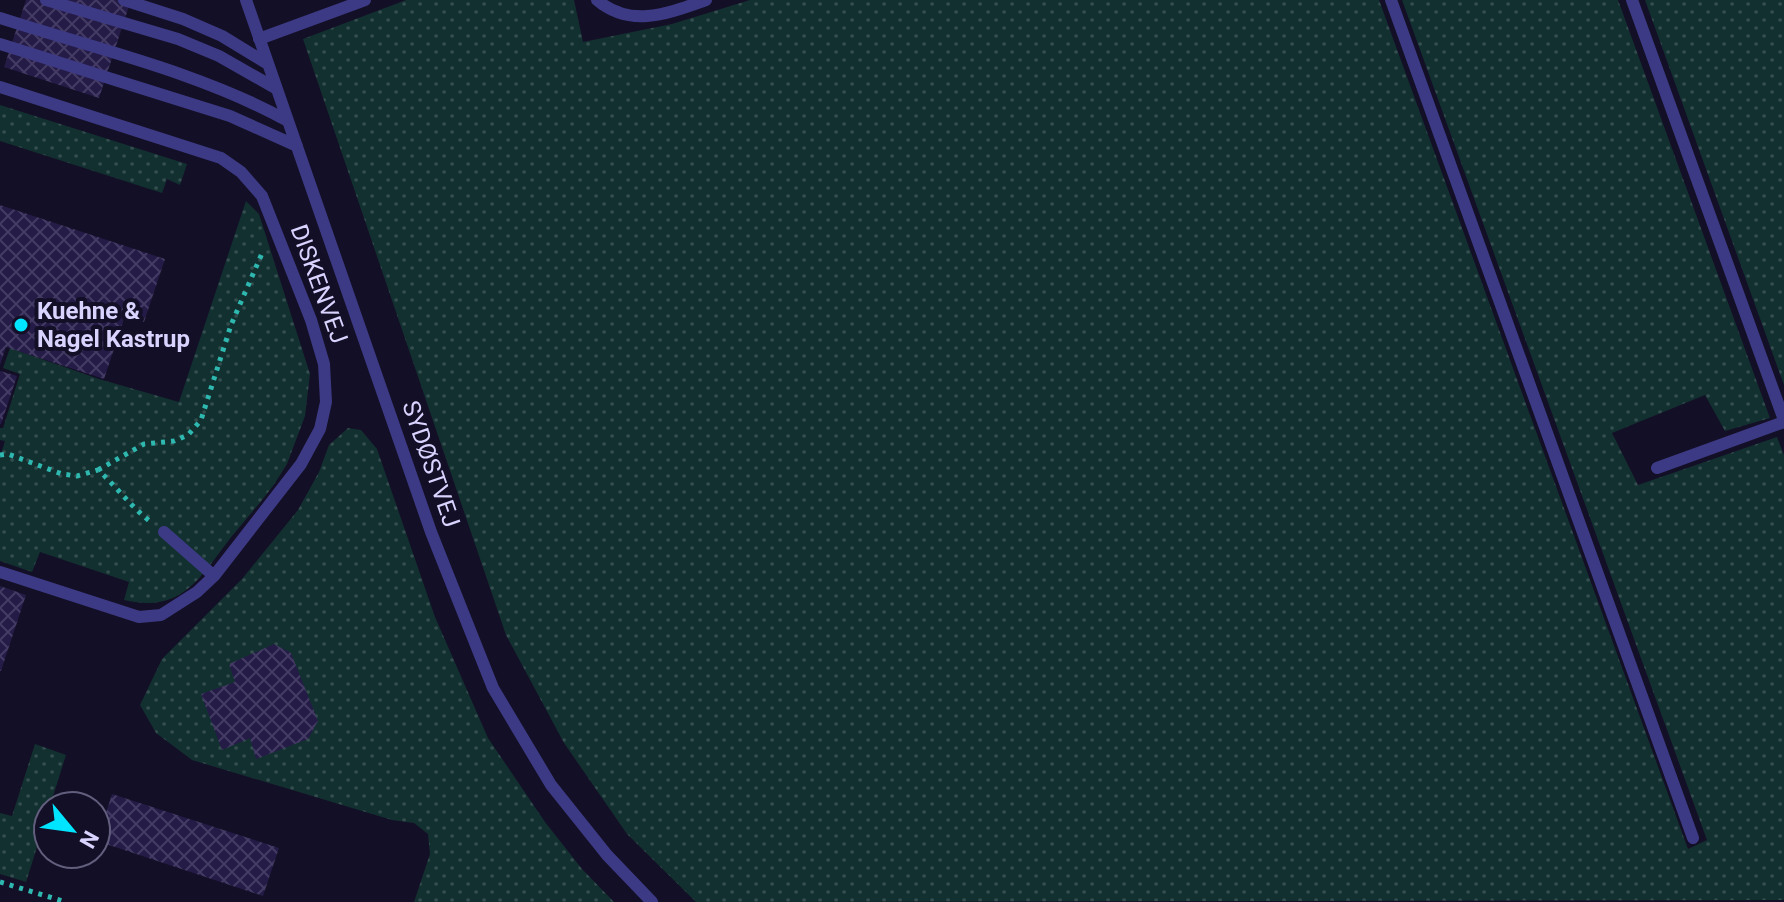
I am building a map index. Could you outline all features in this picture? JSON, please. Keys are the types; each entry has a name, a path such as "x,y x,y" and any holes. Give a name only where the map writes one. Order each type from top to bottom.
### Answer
{"lane":[{"path":"46,0 178,39 219,56 277,89"},
{"path":"124,0 183,19 222,36 268,64"},
{"name":"SYDØSTVEJ","path":"246,0 431,532 493,688 551,785 607,855 652,902"},
{"path":"259,39 365,0"},
{"path":"597,0 647,19 706,0"},
{"path":"1391,0 1693,838"},
{"path":"1632,0 1784,421 1657,468"},
{"path":"0,18 198,81 251,101 288,121"},
{"path":"0,44 230,116 297,146"},
{"name":"DISKENVEJ","path":"0,87 221,158 241,172 262,196 311,320 324,364 326,402 320,429 301,464 214,576 197,592 161,615 139,617 0,572"},
{"path":"164,532 214,576"}],"path":[{"path":"0,455 8,454 62,474 77,476 98,470 144,444 174,441 188,435 201,420 231,325 274,226"},
{"path":"98,470 132,507 164,532"},
{"path":"0,882 66,902"}],"green space":[{"path":"406,0 574,0 583,42 672,24 750,0 1379,0 1688,849 1707,840 1402,0 1618,0 1770,418 1725,431 1705,395 1612,433 1638,485 1777,437 1784,455 1784,900 696,902 627,834 564,743 506,635 303,39"},
{"path":"1645,0 1784,0 1784,385"},
{"path":"0,105 187,164 180,185 167,179 162,193 0,141"},
{"path":"246,201 259,214 310,374 305,416 287,464 275,483 199,578 176,597 161,602 124,600 129,582 40,552 32,572 0,561 0,457 5,441 0,440 0,428 3,428 20,374 3,368 10,348 99,379 179,402"},
{"path":"348,428 361,430 377,449 435,617 488,738 545,822 582,869 614,902 414,902 430,854 428,834 414,823 392,820 192,760 156,733 140,705 162,659 242,579 298,510 319,472 329,445"},
{"path":"35,744 66,755 55,790 32,790 32,863 26,882 0,874 0,813 12,816"}],"building":[{"path":"26,0 131,0 99,98 4,67"},
{"path":"0,205 165,259 144,322 125,316 104,379 6,347 0,365"},
{"path":"0,371 17,376 1,424 0,424"},
{"path":"0,586 26,595 1,671 0,671"},
{"path":"274,644 291,653 318,721 308,739 256,759 250,738 222,750 201,694 235,682 229,664"},
{"path":"112,794 279,848 263,896 112,846"}],"place":[{"name":"Kuehne & Nagel Kastrup","path":"21,325"}]}
